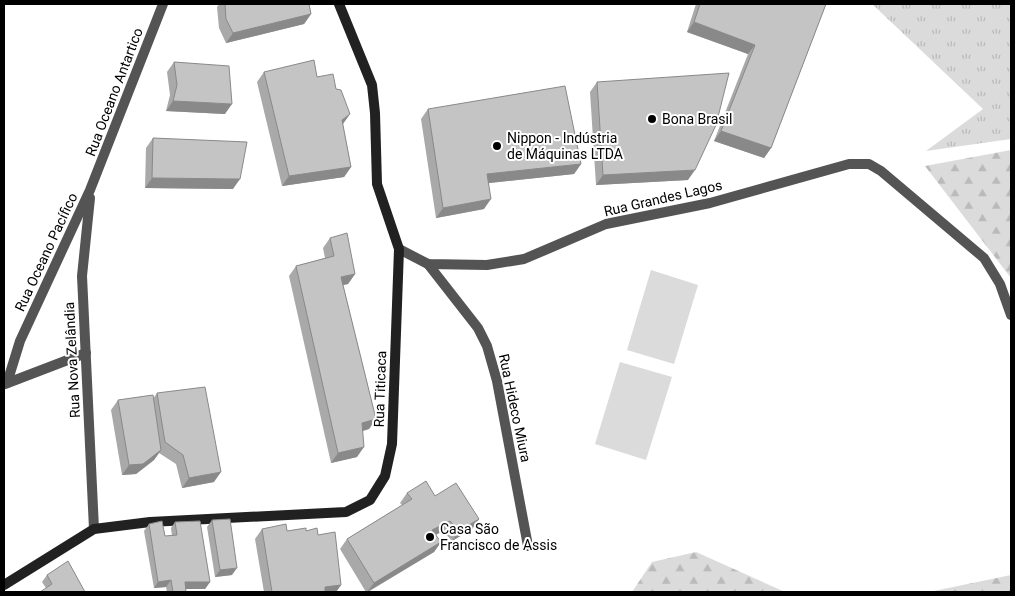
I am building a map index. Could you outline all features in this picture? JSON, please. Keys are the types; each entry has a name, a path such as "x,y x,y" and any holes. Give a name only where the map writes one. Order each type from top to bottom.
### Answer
{"street":[{"name":"Rua Oceano Antartico","path":"90,190 163,4"},
{"name":"Rua Titicaca","path":"94,529 150,522 346,512 370,500 385,476 392,444 399,249 376,184 375,113 372,84 339,4"},
{"name":"Rua Grandes Lagos","path":"399,249 428,264 487,265 524,259 606,224 710,203 849,164 869,164 881,171 984,258 1000,284 1011,315"},
{"name":"Rua Nova Zelândia","path":"90,190 82,276 94,529"},
{"name":"Rua Oceano Pacífico","path":"5,384 20,341 90,190"},
{"name":"Rua Hideco Miura","path":"428,264 478,328 487,346 498,381 528,546"},
{"name":"Rua Oceano Pacífico","path":"5,384 86,354"},
{"path":"4,585 94,529"}],"green space":[{"path":"872,4 1011,4 1011,139 926,151 983,109"},
{"path":"1011,150 1011,278 925,166"},
{"path":"651,270 698,285 674,364 627,350"},
{"path":"620,362 672,377 646,460 595,444"},
{"path":"696,552 785,592 632,592 652,562"},
{"path":"1011,575 1011,592 929,592"}],"building":[{"path":"225,4 309,4 311,14 233,33 226,19"},
{"path":"700,4 826,4 771,148 721,131 755,45 694,22"},
{"path":"314,60 317,77 333,74 336,89 341,90 350,114 342,120 351,167 289,176 264,72"},
{"path":"174,62 229,66 232,104 173,101 177,85"},
{"name":"Bona Brasil","path":"729,73 716,125 695,170 603,175 597,82"},
{"name":"Nippon - Indústria de Máquinas LTDA","path":"565,86 581,164 487,174 491,199 443,208 428,109"},
{"path":"153,138 247,142 240,179 152,178"},
{"path":"347,233 355,274 341,277 376,419 362,423 364,447 338,453 296,266 334,256 330,238"},
{"path":"205,387 221,472 189,478 183,455 165,442 157,393"},
{"path":"153,395 161,450 143,464 129,465 118,400"},
{"path":"426,481 435,496 456,483 479,519 459,531 450,521 432,530 441,542 374,583 347,539 412,499 407,493"},
{"path":"230,519 237,568 220,570 212,520"},
{"path":"162,521 165,536 177,535 175,522 200,521 210,582 185,582 186,592 173,592 171,580 158,582 149,524"},
{"path":"286,524 287,531 306,528 306,531 317,528 318,535 335,532 341,585 325,587 325,592 272,592 262,529"},
{"path":"68,561 85,592 40,592 52,584 47,575"}],"place":[{"name":"Bona Brasil","path":"652,119"},
{"name":"Nippon - Indústria de Máquinas LTDA","path":"497,146"},
{"name":"Casa São Francisco de Assis","path":"430,537"}]}
